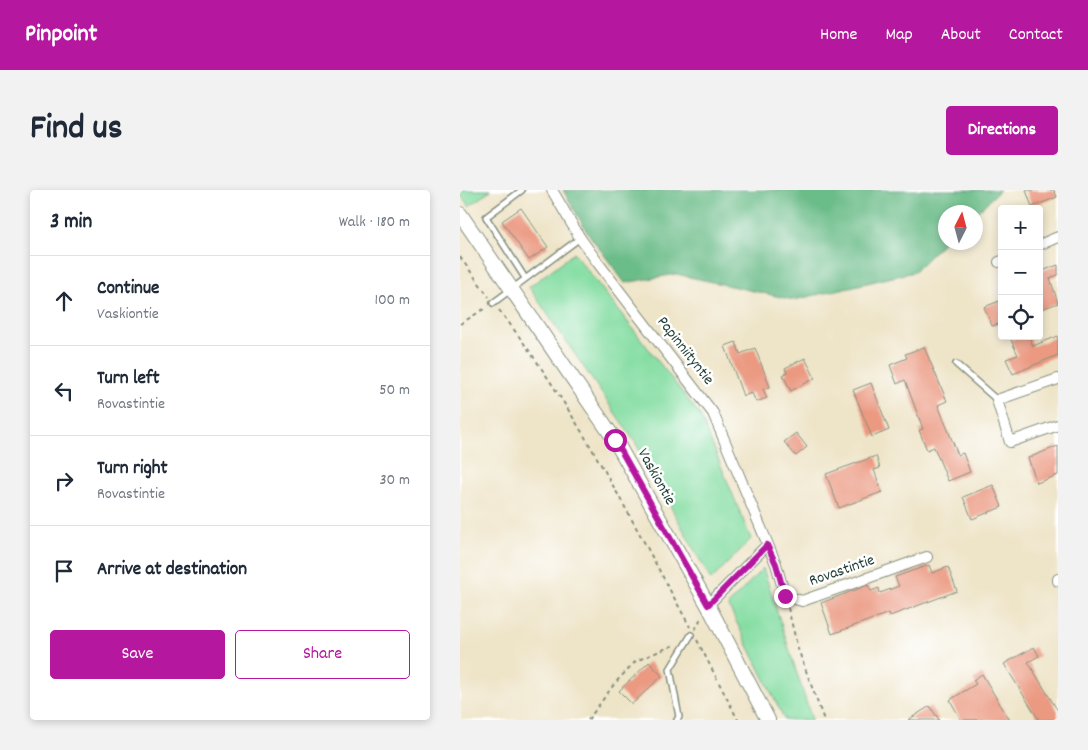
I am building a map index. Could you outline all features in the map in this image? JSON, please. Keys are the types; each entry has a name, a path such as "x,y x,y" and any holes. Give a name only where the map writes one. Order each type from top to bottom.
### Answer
{"main road":[{"name":"Vaskiontie","path":"460,214 615,440 708,605 768,720"}],"street":[{"name":"Papinniityntie","path":"552,190 580,238 714,413 767,545"},
{"path":"1043,243 1058,237"},
{"path":"1058,379 997,400 1010,442 1058,425"},
{"path":"708,605 767,545 776,564 785,596"},
{"name":"Rovastintie","path":"785,596 802,601 927,557"}],"lane":[{"path":"522,190 486,217 526,278"},
{"path":"493,303 580,238"},
{"path":"956,364 997,400"},
{"path":"676,720 679,717 670,669 692,634"}],"path":[{"path":"460,257 541,368 620,500 738,720"},
{"path":"460,324 493,303"},
{"path":"785,596 798,648 824,720"},
{"path":"588,720 615,683 636,661 677,644 692,634 708,605"}],"green space":[{"path":"460,190 491,190 469,206 460,194"},
{"path":"563,190 1000,190 983,206 938,205 938,248 914,272 794,300 676,274 625,283 587,232"},
{"path":"574,253 700,415 751,539 711,580 635,442 529,287"},
{"path":"763,568 812,720 785,720 728,605"}],"building":[{"path":"1026,190 1054,190 1057,197 1037,205 1031,205"},
{"path":"521,208 548,247 529,260 502,221"},
{"path":"1058,265 1058,275 1050,278 1058,303 1043,309 1043,295 1043,271"},
{"path":"998,302 998,324 992,326 984,307"},
{"path":"1058,336 1058,355 1013,374 1006,359 1018,355 1011,340 1031,340 1033,346"},
{"path":"736,342 740,354 755,348 770,387 763,389 767,398 756,402 752,393 743,396 725,346"},
{"path":"924,347 947,401 938,405 958,455 963,453 970,472 948,481 934,447 927,450 919,430 923,429 905,380 897,384 890,365 907,358 905,354"},
{"path":"805,358 815,378 791,391 783,375 787,373 785,368"},
{"path":"871,383 889,430 872,437 853,390"},
{"path":"796,433 807,447 796,456 784,442"},
{"path":"1058,446 1058,475 1037,483 1028,458"},
{"path":"876,456 880,468 874,470 882,492 839,508 826,474"},
{"path":"993,485 1002,507 972,519 963,497"},
{"path":"929,565 932,573 948,567 957,591 890,616 889,613 832,634 821,603 868,585 871,591 879,588 880,593 899,586 895,577"},
{"path":"1034,647 1039,656 1028,662 1058,711 1058,720 1039,720 1004,664"},
{"path":"649,662 662,676 632,704 619,691"},
{"path":"982,674 1010,720 961,720 950,700 976,684 973,680"},
{"path":"930,706 939,720 908,720"}],"route":[{"path":"615,440 708,605 767,545 776,564 785,596"}]}
